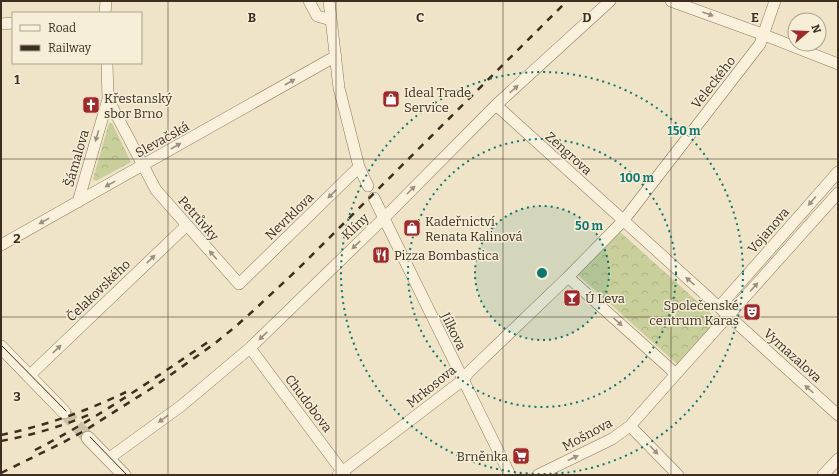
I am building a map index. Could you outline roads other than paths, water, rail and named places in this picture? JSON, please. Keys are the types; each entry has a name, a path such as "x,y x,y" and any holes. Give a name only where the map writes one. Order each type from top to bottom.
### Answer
{"street":[{"path":"105,12 106,1"},
{"path":"309,1 317,16 331,20"},
{"path":"329,1 339,88 360,167 368,186"},
{"name":"Klíny","path":"108,459 181,406 250,348 384,218 496,105 610,1"},
{"path":"672,1 838,64"},
{"name":"Veleckého","path":"568,277 623,221 760,44 762,34 775,1"},
{"path":"1,24 12,23"},
{"name":"Slevačská","path":"1,245 336,56"},
{"name":"Šámalova","path":"78,202 108,99 106,64"},
{"name":"Šámalova","path":"108,99 142,166"},
{"name":"Zengrova","path":"496,105 719,307"},
{"name":"Petrůvky","path":"142,166 156,190 239,284"},
{"name":"Nevrklova","path":"239,284 360,167"},
{"name":"Vojanova","path":"719,307 834,184 838,172"},
{"name":"Vojanova","path":"676,374 838,193"},
{"name":"Jílkova","path":"374,198 510,475"},
{"name":"Čelakovského","path":"29,376 186,225"},
{"path":"568,277 676,374"},
{"name":"Mrkosova","path":"342,474 456,387 568,277"},
{"name":"Vymazalova","path":"719,307 838,415"},
{"path":"1,347 64,412"},
{"name":"Chudobova","path":"250,348 342,474"},
{"name":"Mošnova","path":"538,475 612,439 630,426 676,374"},
{"path":"630,426 678,475"},
{"path":"88,438 124,475"},
{"path":"823,475 838,459"}],"tunnel":[{"path":"64,412 88,438"}],"tram line":[{"path":"1,345 66,411"},
{"path":"90,437 127,475"}],"railway":[{"path":"1,473 84,431 152,388 214,344 235,327 298,269 567,1"},
{"path":"35,450 102,412 208,342"},
{"path":"1,435 65,417 126,392"},
{"path":"1,441 48,430 93,413"}],"place":[{"name":"Ideal Trade Service","path":"391,99"},
{"name":"Křestanský sbor Brno","path":"91,105"},
{"name":"Kadeřnictví Renata Kalinová","path":"412,228"},
{"name":"Pizza Bombastica","path":"381,255"},
{"name":"Ú Leva","path":"572,298"},
{"name":"Společenské centrum Karas","path":"752,312"},
{"name":"Brněnka","path":"521,456"}]}
